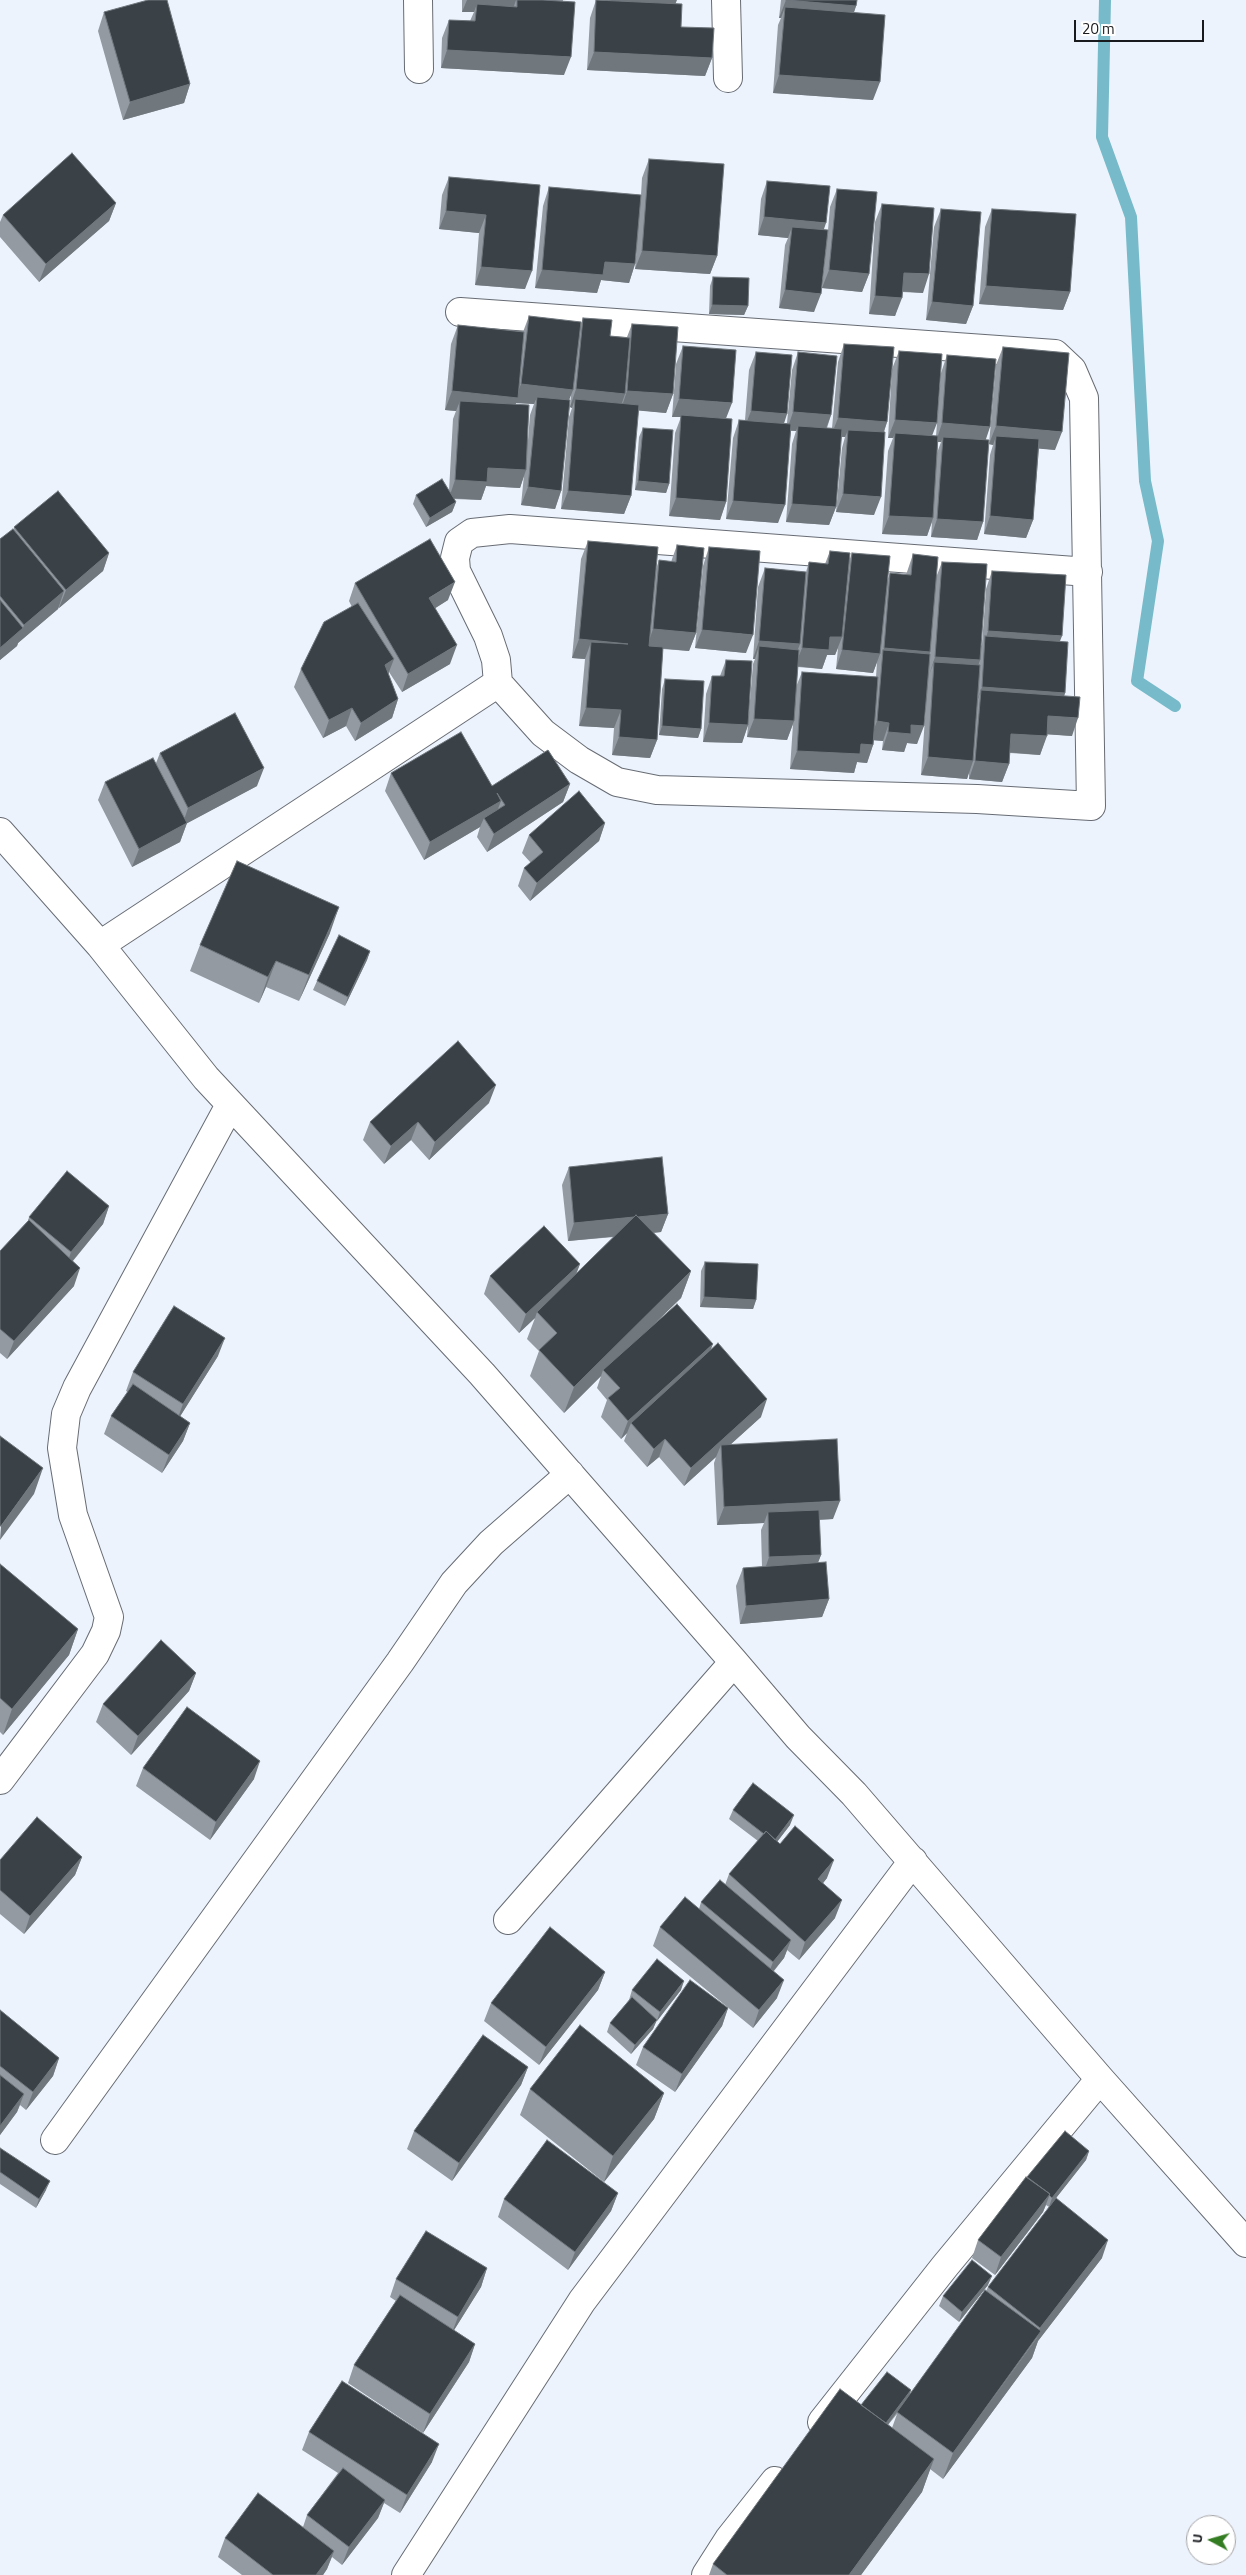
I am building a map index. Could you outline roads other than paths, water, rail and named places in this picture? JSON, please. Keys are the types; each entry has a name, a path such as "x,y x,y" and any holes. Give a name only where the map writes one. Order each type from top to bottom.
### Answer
{"street":[{"path":"418,0 419,69"},
{"path":"726,0 728,78"},
{"path":"460,312 1055,354 1072,370 1084,398 1088,572 1091,806 968,799 657,790 617,782 579,760 543,733 498,683 496,660 488,636 456,571 455,558 459,542 472,533 510,529 1088,572"},
{"path":"100,945 498,683"},
{"path":"0,832 100,945 206,1078 482,1374 798,1737 854,1794 1100,2080 1246,2243"},
{"path":"0,1780 96,1654 106,1631 109,1617 71,1508 62,1448 66,1414 77,1388 230,1104"},
{"path":"54,2140 389,1678 454,1583 491,1543 570,1474"},
{"path":"508,1920 734,1662"},
{"path":"406,2575 582,2301 913,1861"},
{"path":"808,2439 945,2266 1100,2080"},
{"path":"706,2575 729,2539 790,2462"}],"waterway":[{"path":"1105,0 1102,137 1131,217 1145,481 1158,541 1137,681 1175,706"}]}
